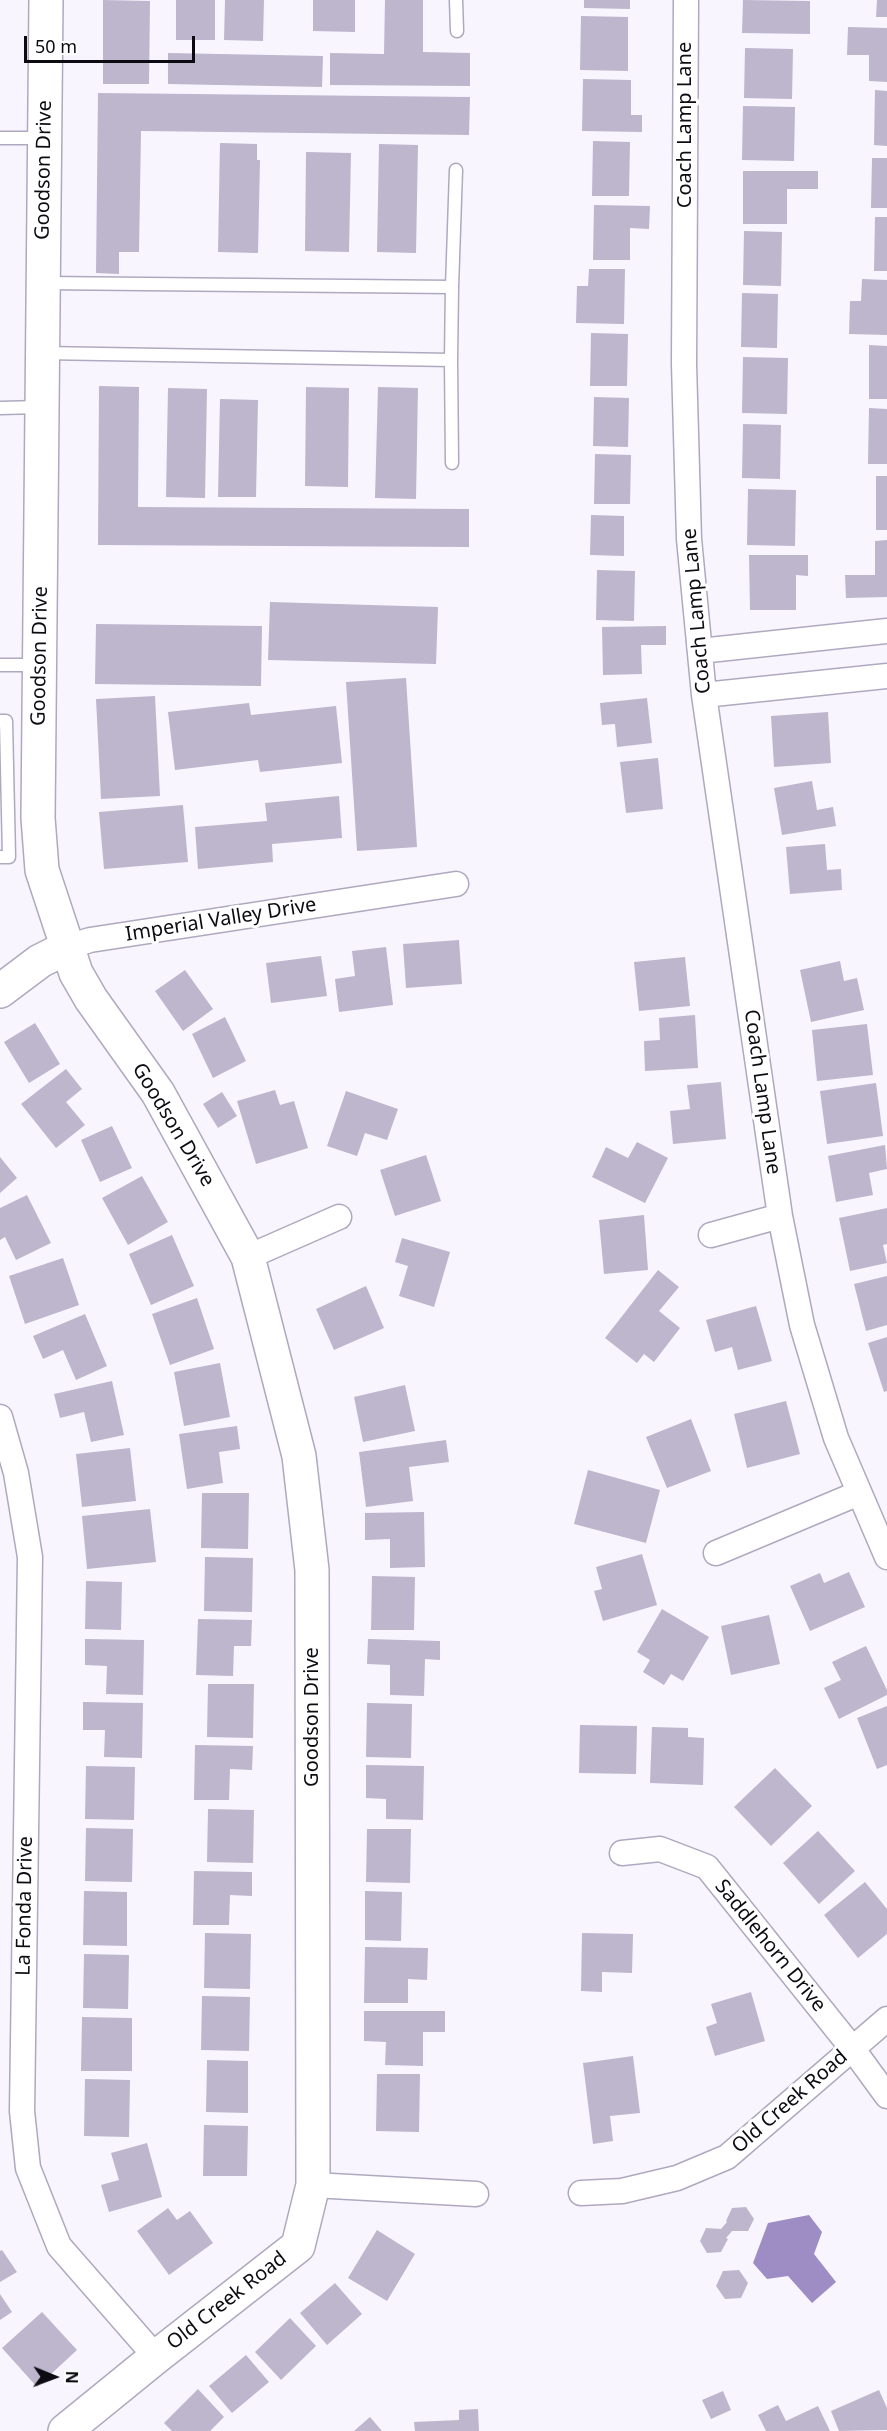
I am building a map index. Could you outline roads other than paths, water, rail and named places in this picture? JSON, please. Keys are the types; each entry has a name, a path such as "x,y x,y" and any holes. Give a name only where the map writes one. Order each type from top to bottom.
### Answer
{"street":[{"name":"Goodson Drive","path":"46,0 38,818 42,870 76,974 91,999 158,1093 248,1257 298,1456 312,1570 313,2185"},
{"name":"Coach Lamp Lane","path":"686,0 684,364 689,538 704,695 780,1216 802,1324 836,1438 887,1557"},
{"path":"700,651 887,631"},
{"path":"704,695 887,676"},
{"name":"Imperial Valley Drive","path":"0,991 40,961 68,948 102,938 456,884"},
{"path":"711,1235 780,1216"},
{"path":"248,1257 339,1217"},
{"name":"La Fonda Drive","path":"0,1417 16,1473 30,1557 22,2111 28,2168 58,2246 156,2357"},
{"path":"716,1553 859,1493"},
{"name":"Saddlehorn Drive","path":"621,1854 660,1849 707,1867 852,2048 887,2096"},
{"name":"Old Creek Road","path":"581,2193 622,2191 677,2178 727,2157 887,2019"},
{"path":"313,2185 476,2194"},
{"name":"Old Creek Road","path":"65,2431 298,2246 313,2185"}],"lane":[{"path":"456,0 457,31"},
{"path":"0,138 44,138"},
{"path":"452,462 452,287 456,170"},
{"path":"42,283 452,287"},
{"path":"41,353 452,360"},
{"path":"0,408 41,407"},
{"path":"0,665 39,664"},
{"path":"0,721 6,721 9,857 0,857"}]}
